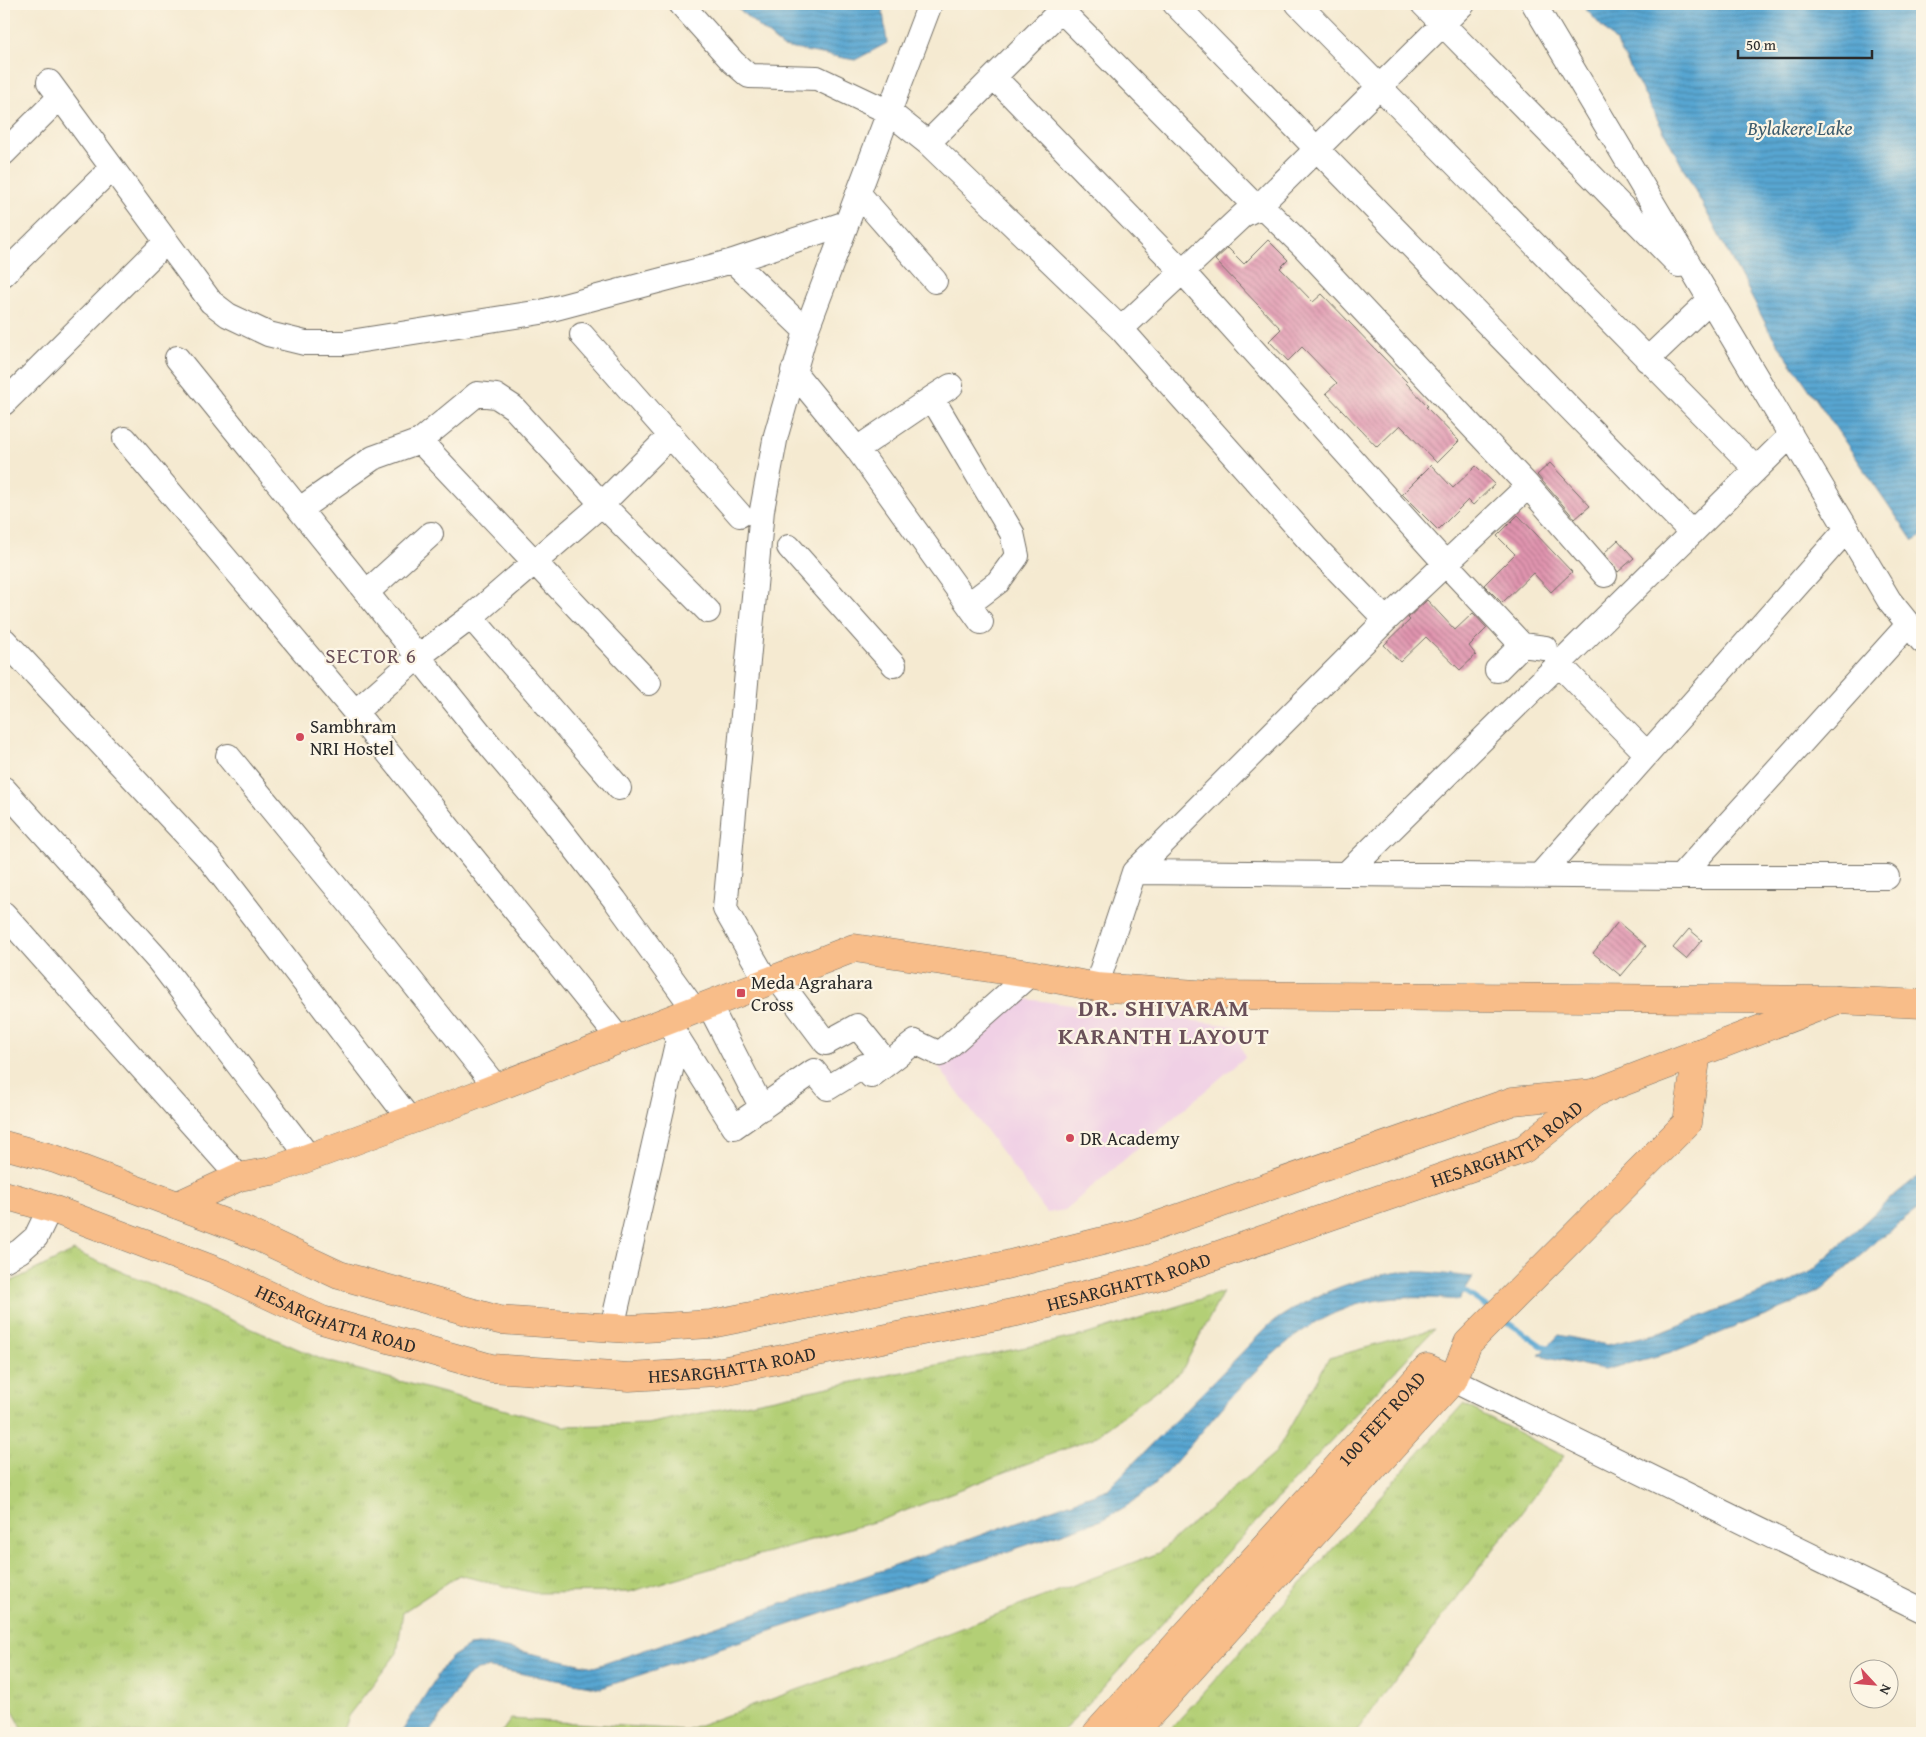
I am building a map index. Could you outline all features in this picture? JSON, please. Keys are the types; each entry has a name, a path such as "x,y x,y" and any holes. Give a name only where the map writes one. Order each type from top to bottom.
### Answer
{"main road":[{"path":"178,1205 239,1177 272,1171 620,1040 686,1019 772,980 854,948 1030,974 1096,987 1211,995 1837,1000 1922,1004"},
{"path":"1594,1093 1837,1000"},
{"path":"1453,1380 1468,1343 1688,1123 1698,1053"},
{"name":"HESARGHATTA ROAD","path":"4,1145 55,1159 241,1229 339,1275 499,1320 629,1329 711,1324 1006,1265 1138,1232 1513,1102 1594,1093"},
{"name":"HESARGHATTA ROAD","path":"4,1195 50,1208 222,1273 322,1320 491,1368 629,1377 717,1372 1016,1312 1152,1278 1524,1149 1594,1093"},
{"name":"100 FEET ROAD","path":"1097,1733 1427,1368 1453,1380 1133,1733"}],"street":[{"path":"681,4 733,62 749,76 817,78 890,112 928,143 1121,329 1315,546 1386,620"},
{"path":"887,1064 857,1026 826,1043 772,980 725,909 762,510 776,435 806,331 930,4"},
{"path":"1175,4 1692,532"},
{"path":"1298,4 1756,469"},
{"path":"1423,4 1708,297"},
{"path":"1121,329 1244,215 1257,208 1463,4"},
{"path":"1534,4 1889,600 1916,632 1680,877"},
{"path":"928,143 1064,7 1257,208 1264,208 1306,249 1528,486 1605,576"},
{"path":"994,77 1182,271 1445,563 1522,645 1552,656 1647,754"},
{"path":"4,153 54,89 211,302 228,315 268,334 306,343 344,342 541,312 733,262 846,223"},
{"path":"4,274 112,168"},
{"path":"858,193 935,281"},
{"path":"4,403 166,242"},
{"path":"733,262 806,331"},
{"path":"1647,360 1708,297"},
{"path":"582,335 740,515"},
{"path":"178,358 418,657 552,819 691,1005 686,1019 612,1328"},
{"path":"793,371 857,449 975,613 1017,556 1012,532 942,392 857,449"},
{"path":"300,509 373,458 420,441 476,394 496,396 514,407 602,504 708,611"},
{"path":"355,712 418,657 471,617 602,504 671,435"},
{"path":"1346,874 1552,656 1692,532 1790,435"},
{"path":"125,439 355,712 620,1040"},
{"path":"420,441 649,683"},
{"path":"1096,987 1134,872 1386,620 1528,486"},
{"path":"1540,875 1847,530"},
{"path":"367,592 431,534"},
{"path":"789,547 894,665"},
{"path":"471,617 619,788"},
{"path":"4,640 210,860 410,1120"},
{"path":"1497,670 1522,645"},
{"path":"228,756 350,904 496,1087"},
{"path":"4,789 158,960 309,1157"},
{"path":"1134,872 1887,877"},
{"path":"4,914 239,1177"},
{"path":"686,1019 734,1127 814,1071 828,1088 864,1066 871,1076 915,1042 940,1054 1030,974"},
{"path":"686,1019 762,1108"},
{"path":"4,1260 20,1251 36,1237 50,1208"},
{"path":"1453,1380 1922,1610"}],"shaded area":[{"name":"DR Academy","path":"1018,998 1234,1026 1245,1057 1065,1210 1047,1213 938,1066"}],"green space":[{"path":"74,1251 323,1360 564,1426 647,1424 1085,1335 1223,1292 1181,1372 1093,1438 884,1519 629,1592 534,1593 459,1575 403,1612 397,1653 348,1716 342,1733 25,1733 4,1695 4,1285"},
{"path":"1434,1329 1061,1733 501,1733 511,1719 686,1730 833,1677 1158,1553 1276,1452 1329,1358"},
{"path":"1463,1404 1564,1456 1355,1733 1167,1733"}],"water":[{"path":"732,4 882,4 887,43 855,60 783,47"},
{"name":"Bylakere Lake","path":"1581,4 1922,4 1922,536 1913,541 1770,332 1617,43"},
{"path":"1922,1173 1922,1206 1879,1239 1823,1289 1795,1303 1675,1351 1605,1370 1539,1355 1559,1335 1607,1345 1663,1332 1809,1273 1891,1198"},
{"path":"1400,1272 1425,1272 1473,1277 1459,1300 1404,1298 1376,1300 1350,1307 1320,1320 1293,1338 1268,1359 1244,1383 1156,1483 1138,1498 1104,1519 601,1688 490,1668 477,1670 466,1677 430,1733 401,1733 445,1664 469,1646 487,1644 594,1667 895,1566 1108,1489 1269,1325 1299,1305 1331,1290 1364,1279"}],"building":[{"path":"1268,240 1288,260 1280,268 1313,302 1322,294 1407,382 1428,406 1426,407 1459,441 1437,463 1400,425 1377,447 1326,393 1337,383 1302,347 1288,361 1269,341 1281,329 1215,260 1228,248 1244,264"},
{"path":"1550,463 1590,506 1575,519 1537,475"},
{"path":"1431,465 1453,488 1476,466 1495,484 1473,505 1468,500 1438,530 1402,494"},
{"path":"1518,515 1572,572 1551,592 1533,573 1502,603 1484,585 1515,554 1497,536"},
{"path":"1618,540 1634,558 1618,572 1604,553"},
{"path":"1427,600 1455,630 1473,613 1487,628 1469,646 1476,655 1460,670 1426,637 1400,662 1384,645 1410,620 1408,618"},
{"path":"1618,922 1646,946 1621,976 1593,953"},
{"path":"1689,929 1702,940 1686,959 1673,948"}],"waterway":[{"path":"1458,1291 1464,1291 1490,1309"},
{"path":"1502,1318 1542,1346 1553,1348"}],"place":[{"name":"Sambhram NRI Hostel","path":"300,737"},
{"name":"Meda Agrahara Cross","path":"741,993"},
{"name":"DR Academy","path":"1070,1138"}],"district":[{"name":"SECTOR 6","path":"371,655"},
{"name":"DR. SHIVARAM KARANTH LAYOUT","path":"1164,1021"}]}
